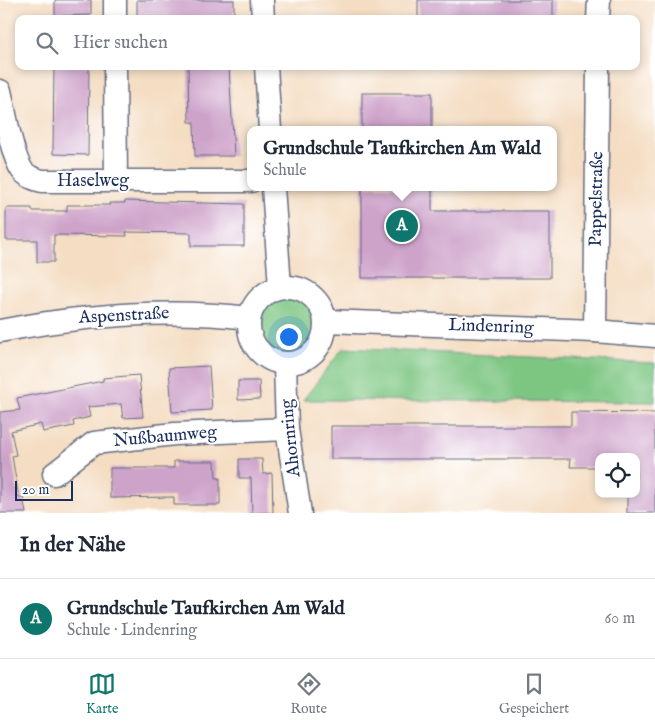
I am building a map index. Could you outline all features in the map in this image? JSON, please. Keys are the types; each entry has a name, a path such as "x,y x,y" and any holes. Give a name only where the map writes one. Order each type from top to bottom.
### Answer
{"street":[{"path":"115,0 115,15"},
{"path":"262,0 263,15"},
{"path":"598,15 599,1"},
{"path":"115,70 116,180"},
{"path":"266,70 270,126"},
{"name":"Pappelstraße","path":"595,331 598,70"},
{"name":"Haselweg","path":"0,90 22,171 32,178 42,181 247,181"},
{"path":"273,191 280,287"},
{"path":"280,287 296,287 310,294 321,306 326,321 324,337 316,352 302,361 285,364 270,360 257,349 250,335 249,318 253,307 269,291 280,287"},
{"name":"Aspenstraße","path":"0,331 50,321 135,312 221,315 249,318"},
{"name":"Lindenring","path":"326,321 595,331 655,336"},
{"name":"Ahornring","path":"285,364 287,429 300,513"},
{"name":"Nußbaumweg","path":"54,474 94,443 175,434 287,429"}],"green space":[{"path":"281,297 293,297 308,305 316,320 316,332 308,347 293,355 281,355 266,347 258,332 258,320 266,305"},
{"path":"343,348 655,363 655,402 303,400"}],"building":[{"path":"55,0 91,0 91,15 55,15"},
{"path":"137,0 234,0 234,15 137,15"},
{"path":"418,0 553,0 553,15 418,15"},
{"path":"54,70 89,70 88,155 53,154"},
{"path":"188,70 229,70 234,156 195,156 194,122 189,122"},
{"path":"362,93 432,93 432,126 362,126"},
{"path":"362,191 432,191 432,211 550,211 550,278 362,278"},
{"path":"125,201 244,204 244,246 191,246 191,233 126,232 127,236 54,235 54,262 37,262 37,240 6,240 6,208 32,208 32,211 67,211 67,205 110,205 109,203 125,203"},
{"path":"209,366 212,410 172,412 169,368"},
{"path":"139,375 143,417 123,418 121,404 88,407 90,417 73,421 74,426 43,432 41,424 11,431 16,455 12,456 19,498 23,497 26,513 0,513 0,412 20,410 17,398 103,381 103,378"},
{"path":"238,381 259,381 260,399 238,400"},
{"path":"571,412 655,413 655,513 627,513 627,498 640,498 640,453 595,453 595,467 570,467 571,459 331,459 331,426 571,426"},
{"path":"239,459 262,459 263,474 272,473 273,513 252,513 251,478 239,478"},
{"path":"174,461 215,461 216,478 220,478 220,505 174,505 174,497 110,498 110,468 174,468"}],"place":[{"name":"Grundschule Taufkirchen Am Wald","path":"402,226"}]}
